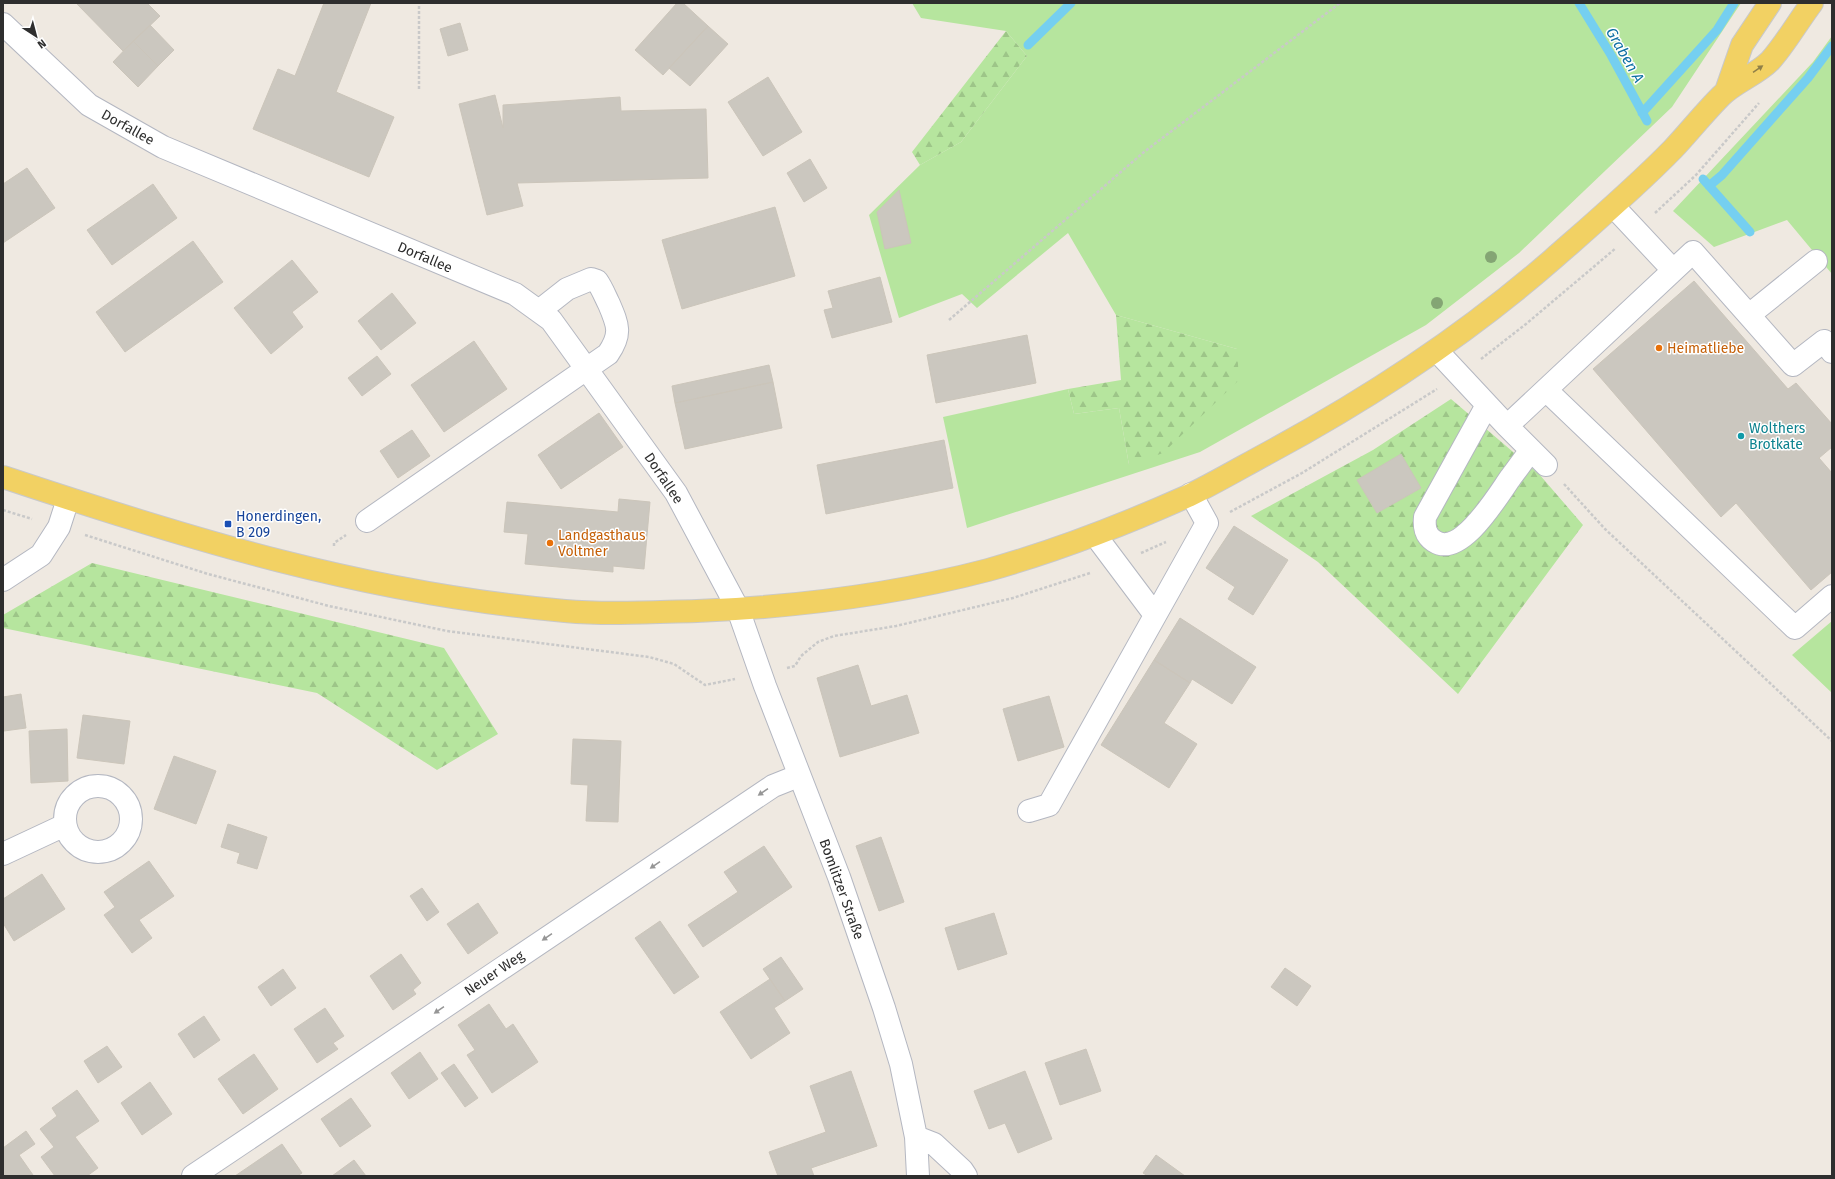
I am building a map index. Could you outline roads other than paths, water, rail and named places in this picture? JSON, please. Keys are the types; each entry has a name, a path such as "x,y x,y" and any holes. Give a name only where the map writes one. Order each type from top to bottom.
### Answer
{"main road":[{"path":"1726,91 1742,46 1770,3"},
{"path":"3,477 68,499 230,549 328,574 385,587 470,600 569,612 651,612 738,609 834,600 910,588 993,568 1047,552 1095,535 1190,494 1294,439 1437,351 1524,284 1614,207 1672,150 1726,91 1769,62 1812,3"}],"street":[{"name":"Dorfallee","path":"3,24 89,105 163,147 514,294 551,320 676,493 738,609"},
{"path":"1614,207 1673,270"},
{"path":"1507,426 1692,252 1793,365 1824,341 1832,352"},
{"path":"1749,316 1816,261"},
{"path":"367,521 608,354 614,345 618,331 617,322 597,281 591,279 567,289 539,311"},
{"path":"1437,351 1507,426 1546,465"},
{"path":"1546,390 1795,628 1832,596"},
{"path":"1487,405 1425,517 1424,527 1427,534 1435,542 1446,544 1462,539 1476,525 1531,450"},
{"path":"1029,811 1049,805 1207,523 1190,494"},
{"path":"3,580 41,555 59,527 68,499"},
{"path":"1095,535 1155,615"},
{"name":"Bomlitzer Straße","path":"738,609 762,680 798,776 839,877 877,988 901,1064 916,1137 918,1176"},
{"name":"Neuer Weg","path":"193,1176 773,786 798,776"},
{"path":"3,854 65,825"},
{"path":"916,1137 934,1144 962,1170 966,1176"}],"waterway":[{"path":"1028,45 1071,3"},
{"name":"Graben A","path":"1579,3 1611,55 1647,121"},
{"path":"1642,113 1717,30 1734,3"},
{"path":"1709,186 1722,175 1808,78 1832,46"},
{"name":"Graben A","path":"1703,179 1750,232"}],"place":[{"name":"Heimatliebe","path":"1659,348"},
{"name":"Wolthers Brotkate","path":"1741,436"},
{"name":"Honerdingen, B 209","path":"228,524"},
{"name":"Landgasthaus Voltmer","path":"550,543"}]}
